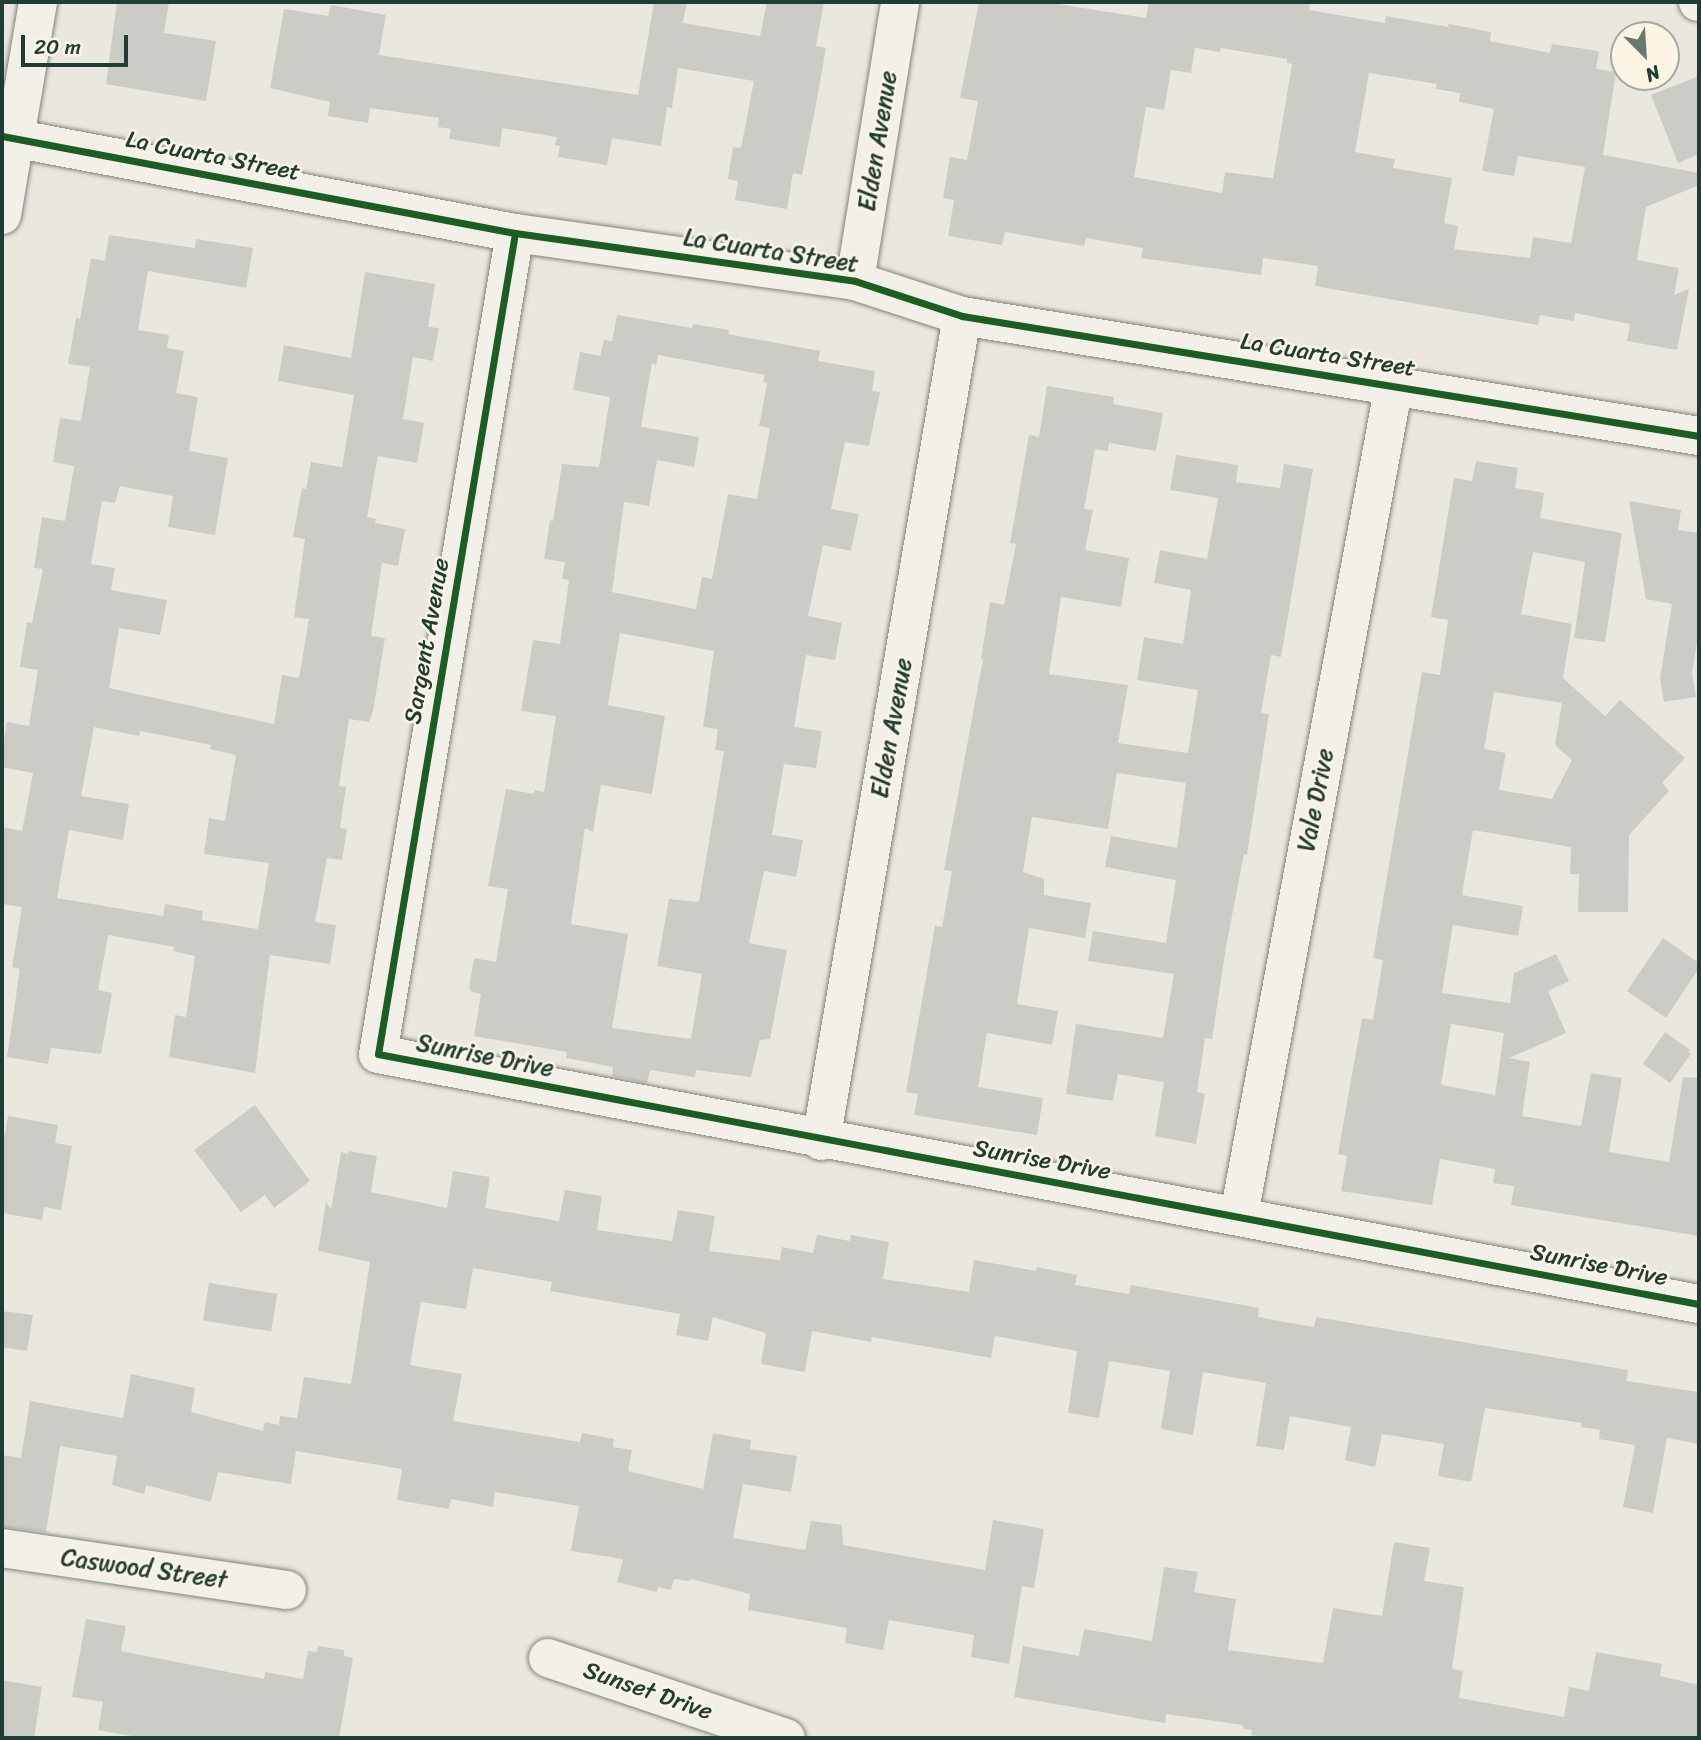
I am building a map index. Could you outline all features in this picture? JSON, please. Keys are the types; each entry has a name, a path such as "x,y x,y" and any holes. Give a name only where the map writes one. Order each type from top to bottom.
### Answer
{"street":[{"path":"2,215 8,137 38,2"},
{"name":"Elden Avenue","path":"855,281 900,2"},
{"name":"La Cuarta Street","path":"8,137 515,233 855,281 962,316 1699,436"},
{"name":"Sargent Avenue","path":"377,1054 515,233"},
{"name":"Elden Avenue","path":"821,1141 962,316"},
{"name":"Vale Drive","path":"1239,1215 1394,385"},
{"name":"Sunrise Drive","path":"377,1054 821,1141 1239,1215 1699,1304"},
{"name":"Caswood Street","path":"2,1548 287,1590"},
{"name":"Sunset Drive","path":"548,1658 786,1738"}],"building":[{"path":"117,2 169,2 164,33 216,41 206,101 106,84"},
{"path":"654,2 687,2 683,23 760,36 767,2 824,2 816,46 826,48 817,99 802,175 793,173 787,209 735,200 738,181 728,179 733,147 741,148 754,81 678,68 672,108 667,107 661,146 612,138 607,165 558,157 560,146 555,145 557,137 502,128 500,147 449,139 451,129 438,127 439,118 370,108 368,123 328,116 330,102 270,88 284,9 328,16 331,5 386,15 379,55 638,95"},
{"path":"979,2 1046,2 1146,18 1149,2 1310,2 1309,10 1385,23 1386,16 1491,32 1490,41 1550,53 1552,44 1599,51 1596,69 1610,71 1610,91 1613,91 1603,155 1699,173 1699,185 1646,207 1637,260 1679,268 1674,295 1689,289 1677,350 1627,341 1630,324 1575,313 1574,321 1540,315 1538,325 1315,286 1318,266 1263,258 1261,275 1141,258 1143,248 1086,238 1084,246 1005,232 1002,245 948,236 954,200 943,198 950,157 967,160 978,101 960,98","holes":["1195,48 1220,52 1221,48 1287,59 1287,63 1292,64 1273,178 1225,172 1222,193 1134,177 1146,107 1164,110 1171,70 1191,73","1369,73 1437,84 1436,89 1460,93 1459,102 1494,109 1482,171 1514,176 1518,156 1585,167 1571,243 1533,237 1530,258 1454,249 1458,226 1444,223 1452,178 1393,168 1395,159 1355,152"]},
{"path":"1699,76 1699,154 1678,163 1651,95 1661,91 1680,91 1680,84"},
{"path":"109,235 195,248 196,239 253,248 246,288 148,271 138,330 169,335 167,348 184,351 176,393 198,397 189,451 228,458 215,535 168,527 173,496 120,486 115,503 102,501 91,564 115,568 111,590 167,600 160,635 119,628 109,688 274,724 282,675 299,678 309,619 294,617 305,539 293,537 302,488 306,489 311,462 342,467 354,395 278,381 284,345 351,358 365,272 435,284 428,327 439,328 433,361 413,357 403,419 424,423 417,463 378,456 367,517 376,519 375,523 405,529 398,566 382,563 371,636 385,638 373,711 369,722 349,719 339,786 346,787 340,828 347,829 342,860 327,858 315,922 336,925 330,964 270,955 255,1073 169,1057 175,1015 186,1017 195,956 173,951 174,947 108,935 98,990 112,993 101,1054 51,1048 48,1064 7,1057 20,969 12,967 22,907 2,904 2,827 22,831 33,773 2,767 2,752 7,722 29,726 38,670 20,667 27,622 32,623 43,569 34,568 42,517 65,521 74,466 53,462 60,418 81,421 90,367 68,364 76,318 80,319 91,258 105,261","holes":["94,727 139,736 140,731 211,745 210,749 236,755 225,821 209,818 204,854 269,863 258,929 202,920 203,911 165,904 163,916 57,898 69,830 123,840 129,804 81,796"]},
{"path":"617,315 692,328 693,324 729,330 728,334 820,351 818,361 875,371 872,391 880,392 869,446 845,442 831,509 859,514 851,551 823,545 808,616 842,623 835,660 806,655 794,727 822,731 816,768 784,764 772,835 803,840 796,877 764,871 749,943 787,950 770,1039 760,1040 751,1077 696,1070 695,1077 650,1070 647,1083 612,1076 613,1067 566,1058 567,1052 474,1036 481,994 472,992 469,988 474,958 496,962 508,889 488,886 506,789 534,794 535,790 544,792 556,716 521,711 533,640 560,644 569,580 562,579 565,562 544,559 550,520 553,521 562,464 599,467 610,397 573,390 580,352 600,356 604,340 612,341","holes":["658,355 765,375 763,382 767,383 759,426 770,428 757,499 728,494 712,579 702,577 696,609 612,592 624,502 649,506 657,460 694,467 699,437 641,427 652,363 656,365","620,633 714,651 703,727 718,729 715,750 724,751 699,902 669,899 657,966 702,974 691,1039 612,1028 628,934 571,924 585,828 593,832 601,785 652,794 665,716 608,705"]},
{"path":"1047,386 1114,397 1113,404 1163,413 1156,451 1109,443 1108,451 1095,449 1084,509 1093,510 1085,550 1129,558 1121,607 1061,597 1049,674 1128,685 1118,743 1188,753 1198,690 1137,680 1144,637 1183,644 1191,590 1154,583 1160,550 1207,559 1218,498 1170,490 1176,455 1238,465 1236,482 1280,488 1284,464 1313,469 1281,657 1271,655 1261,713 1269,714 1247,855 1244,854 1226,947 1212,1039 1205,1038 1197,1092 1205,1094 1196,1144 1155,1136 1164,1082 1118,1074 1113,1101 1066,1094 1076,1024 1163,1038 1174,974 1088,961 1093,931 1166,943 1176,880 1105,867 1111,836 1177,848 1186,783 1117,773 1108,829 1032,817 1023,872 1044,879 1044,895 1091,903 1085,938 1029,928 1017,1004 1058,1011 1052,1045 987,1033 978,1087 1043,1098 1037,1135 914,1115 918,1094 906,1092 935,926 942,927 952,871 944,870 983,659 990,602 1004,605 1016,544 1010,543 1029,435 1039,437"},
{"path":"1476,461 1518,468 1515,488 1544,493 1540,518 1622,533 1605,642 1574,638 1585,562 1533,552 1521,614 1572,624 1563,678 1605,716 1620,700 1685,758 1662,783 1669,791 1629,835 1628,912 1578,912 1579,874 1570,874 1571,847 1473,830 1462,895 1523,906 1518,936 1453,925 1442,993 1510,1003 1514,973 1556,954 1569,981 1548,991 1566,1033 1509,1058 1530,1062 1522,1116 1581,1126 1591,1073 1622,1078 1609,1152 1669,1162 1683,1077 1699,1078 1699,1236 1511,1205 1514,1186 1493,1183 1495,1169 1440,1159 1432,1205 1341,1191 1347,1156 1338,1154 1362,1018 1373,1020 1383,960 1373,958 1422,672 1440,675 1448,620 1431,617 1454,478 1472,481","holes":["1494,692 1562,703 1555,745 1572,760 1552,799 1499,790 1506,753 1484,749","1451,1024 1504,1033 1495,1095 1441,1085"]},
{"path":"1629,501 1681,510 1678,530 1699,533 1699,631 1692,673 1696,697 1664,702 1660,678 1672,604 1646,599"},
{"path":"1663,938 1699,963 1699,968 1666,1018 1627,991"},
{"path":"1665,1032 1690,1050 1688,1052 1691,1054 1670,1083 1643,1064"},
{"path":"255,1105 310,1181 274,1208 265,1195 241,1212 194,1150"},
{"path":"8,1116 58,1125 55,1143 72,1146 61,1210 44,1207 42,1220 2,1213 2,1133 5,1134"},
{"path":"349,1151 377,1156 371,1192 447,1208 453,1171 490,1177 485,1208 559,1221 565,1190 602,1196 597,1230 672,1241 678,1210 715,1216 709,1251 780,1260 782,1247 813,1253 817,1235 850,1241 851,1235 889,1242 883,1279 969,1292 974,1260 1036,1271 1037,1267 1077,1275 1075,1285 1129,1294 1131,1285 1259,1308 1258,1317 1314,1327 1316,1317 1628,1370 1626,1381 1699,1392 1699,1444 1667,1438 1653,1513 1623,1507 1635,1445 1599,1439 1600,1430 1581,1427 1582,1423 1485,1408 1471,1482 1438,1476 1444,1444 1382,1434 1375,1467 1345,1460 1351,1427 1290,1416 1284,1450 1256,1446 1266,1383 1203,1372 1193,1435 1161,1429 1170,1371 1109,1361 1099,1418 1068,1413 1077,1351 995,1336 991,1358 872,1337 871,1342 812,1331 805,1372 761,1364 766,1333 713,1317 708,1341 676,1335 680,1314 550,1291 552,1282 473,1268 466,1309 421,1302 410,1365 462,1374 453,1421 580,1442 582,1433 614,1439 613,1447 632,1450 628,1471 703,1489 713,1433 751,1440 750,1449 797,1456 791,1492 743,1484 733,1538 805,1550 811,1521 842,1525 843,1545 985,1570 993,1520 1044,1529 1034,1588 1022,1586 1009,1664 971,1657 974,1635 889,1620 883,1650 845,1643 847,1628 748,1610 750,1594 691,1579 674,1579 671,1590 658,1587 657,1592 617,1582 623,1559 571,1551 579,1506 495,1492 493,1507 451,1499 449,1509 397,1500 402,1469 296,1451 291,1484 218,1472 211,1502 146,1485 144,1494 112,1485 117,1456 60,1446 46,1532 2,1527 2,1455 21,1458 30,1401 123,1418 131,1374 195,1388 191,1412 263,1431 265,1422 279,1425 280,1416 297,1418 304,1377 351,1384 370,1262 318,1251 326,1202 331,1209 341,1152 348,1154"},
{"path":"209,1283 277,1294 271,1331 203,1321"},
{"path":"2,1311 33,1315 27,1351 2,1347"},
{"path":"1394,1542 1430,1548 1424,1581 1464,1587 1452,1669 1463,1671 1459,1698 1564,1717 1569,1687 1589,1691 1596,1652 1662,1664 1660,1676 1699,1685 1699,1738 1274,1738 1251,1735 1252,1730 1243,1729 1243,1725 1166,1714 1165,1723 1014,1697 1023,1646 1079,1656 1084,1629 1152,1641 1164,1567 1198,1572 1194,1592 1236,1599 1228,1650 1323,1663 1333,1608 1382,1616"},
{"path":"86,1619 126,1626 121,1651 264,1679 265,1672 303,1679 308,1651 317,1652 318,1646 344,1650 344,1656 353,1658 339,1738 143,1738 98,1730 103,1702 72,1697"},
{"path":"2,1680 42,1687 34,1738 2,1738"}],"cycle path":[{"path":"2,136 515,233 855,281 962,316 1699,436"},
{"path":"515,233 378,1054 1699,1304"}]}
